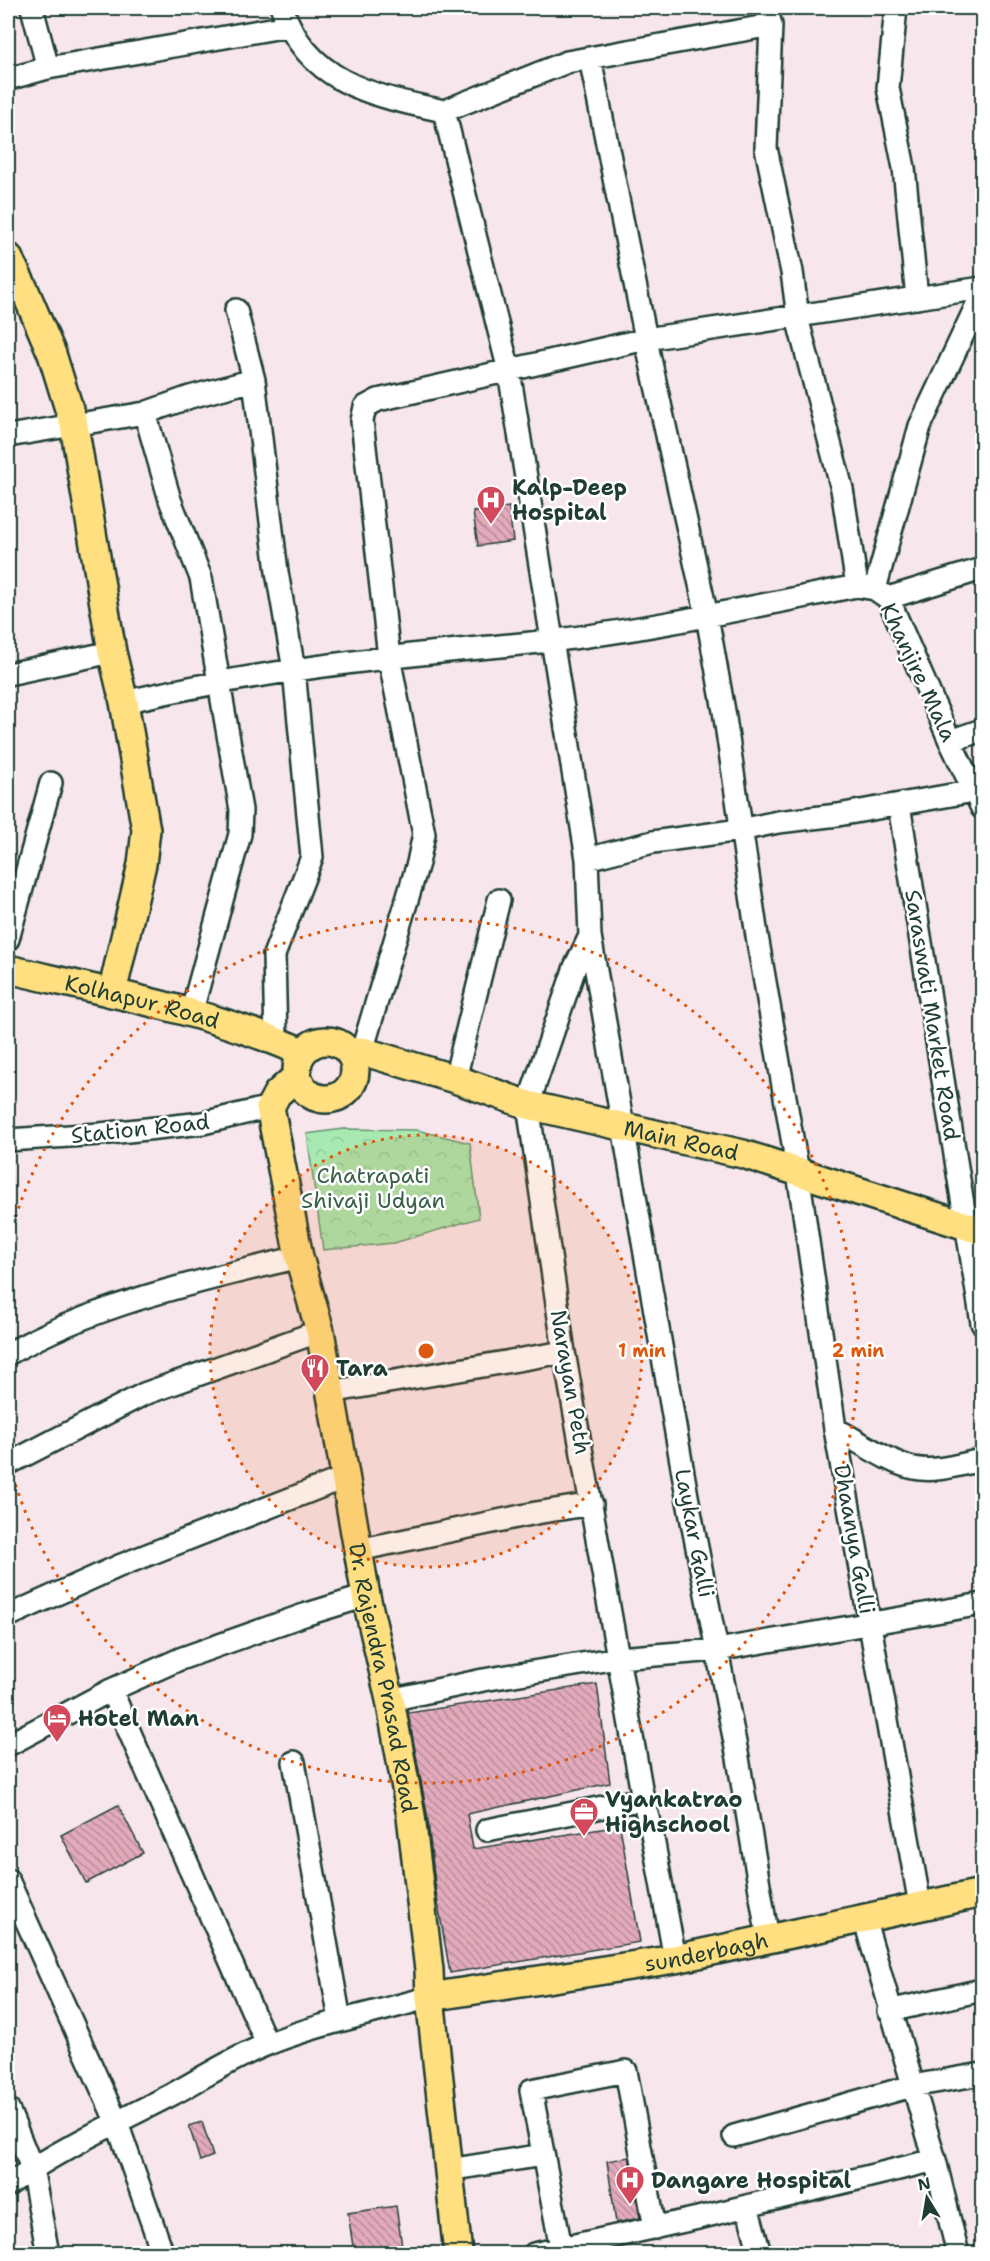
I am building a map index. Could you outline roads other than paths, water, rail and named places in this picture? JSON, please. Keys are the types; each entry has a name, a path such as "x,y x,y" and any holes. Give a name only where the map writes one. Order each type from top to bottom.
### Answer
{"main road":[{"path":"8,257 52,354 74,425 112,652 124,702 146,831 142,864 112,993"},
{"name":"Kolhapur Road","path":"8,969 191,1014 276,1041 299,1064"},
{"path":"270,1107 299,1064 308,1046 323,1040 339,1043 363,1053 354,1078 345,1092 337,1097 320,1099 312,1096 300,1084 299,1064"},
{"name":"Main Road","path":"363,1053 455,1079 528,1105 743,1154 974,1228"},
{"name":"Dr. Rajendra Prasad Road","path":"270,1107 299,1257 320,1330 366,1596 390,1700 411,1816 458,2253"},
{"name":"sunderbagh","path":"430,1997 675,1959 982,1893"}],"street":[{"path":"32,8 48,68"},
{"path":"896,8 888,88 904,168 917,298"},
{"path":"8,79 48,68 285,17 310,57 339,79 377,96 444,111 567,62 769,16"},
{"name":"Khanjire Mala","path":"769,16 766,148 792,272 798,315 842,489 873,591 978,799"},
{"name":"Dhaanya Galli","path":"590,58 646,339 707,616 724,711 740,830 798,1172 836,1429 920,1905"},
{"name":"Laykar Galli","path":"444,111 508,371 586,860 590,936 687,1496 738,1758 768,1939"},
{"path":"363,1053 418,863 424,834 389,657 362,421 365,407 378,400 646,339 982,288"},
{"path":"873,591 920,426 982,294"},
{"path":"236,310 254,380 276,572 294,670 312,857 274,955 276,1041"},
{"path":"8,436 145,413 190,397 254,380"},
{"path":"145,413 170,500 201,578 241,810 240,834 191,1014"},
{"path":"124,702 219,682 294,670 389,657 552,641 873,591 982,569"},
{"path":"8,674 112,652"},
{"path":"950,741 982,730"},
{"path":"8,939 51,783"},
{"path":"586,860 653,842 899,805 978,799"},
{"name":"Saraswati Market Road","path":"899,805 974,1228 982,1323"},
{"path":"455,1079 500,900"},
{"path":"528,1105 575,966 590,936"},
{"name":"Narayan Peth","path":"528,1105 564,1352 643,1799 652,1833 675,1959"},
{"name":"Station Road","path":"8,1140 203,1124 270,1107"},
{"path":"8,1354 43,1334 129,1301 299,1257"},
{"path":"8,1464 144,1394 320,1330"},
{"path":"330,1392 564,1352"},
{"path":"836,1429 897,1463 914,1468 930,1469 982,1460"},
{"path":"8,1617 119,1566 346,1477"},
{"path":"358,1550 536,1513 592,1504"},
{"path":"8,1745 111,1690 180,1659 304,1615 366,1596"},
{"path":"390,1700 483,1680 618,1658 717,1650 982,1604"},
{"path":"111,1690 267,2044"},
{"path":"294,1762 340,2020"},
{"path":"487,1830 643,1799"},
{"path":"8,1880 117,2123 163,2253"},
{"path":"864,1918 935,2160 958,2253"},
{"path":"890,2011 982,1990"},
{"path":"8,2185 32,2168 211,2071 267,2044 340,2020 361,2017 430,1997"},
{"path":"561,2248 531,2090 626,2071 655,2228"},
{"path":"734,2136 912,2086 982,2074"},
{"path":"8,2109 32,2168 48,2253"},
{"path":"448,2170 543,2155"},
{"path":"534,2253 655,2228 935,2160"},
{"path":"747,2206 760,2253"}],"place":[{"name":"Kalp-Deep Hospital","path":"491,526"},
{"name":"Tara","path":"315,1394"},
{"name":"Hotel Man","path":"57,1744"},
{"name":"Vyankatrao Highschool","path":"584,1838"},
{"name":"Dangare Hospital","path":"630,2206"}],"park label":[{"name":"Chatrapati Shivaji Udyan","path":"373,1188"}]}
